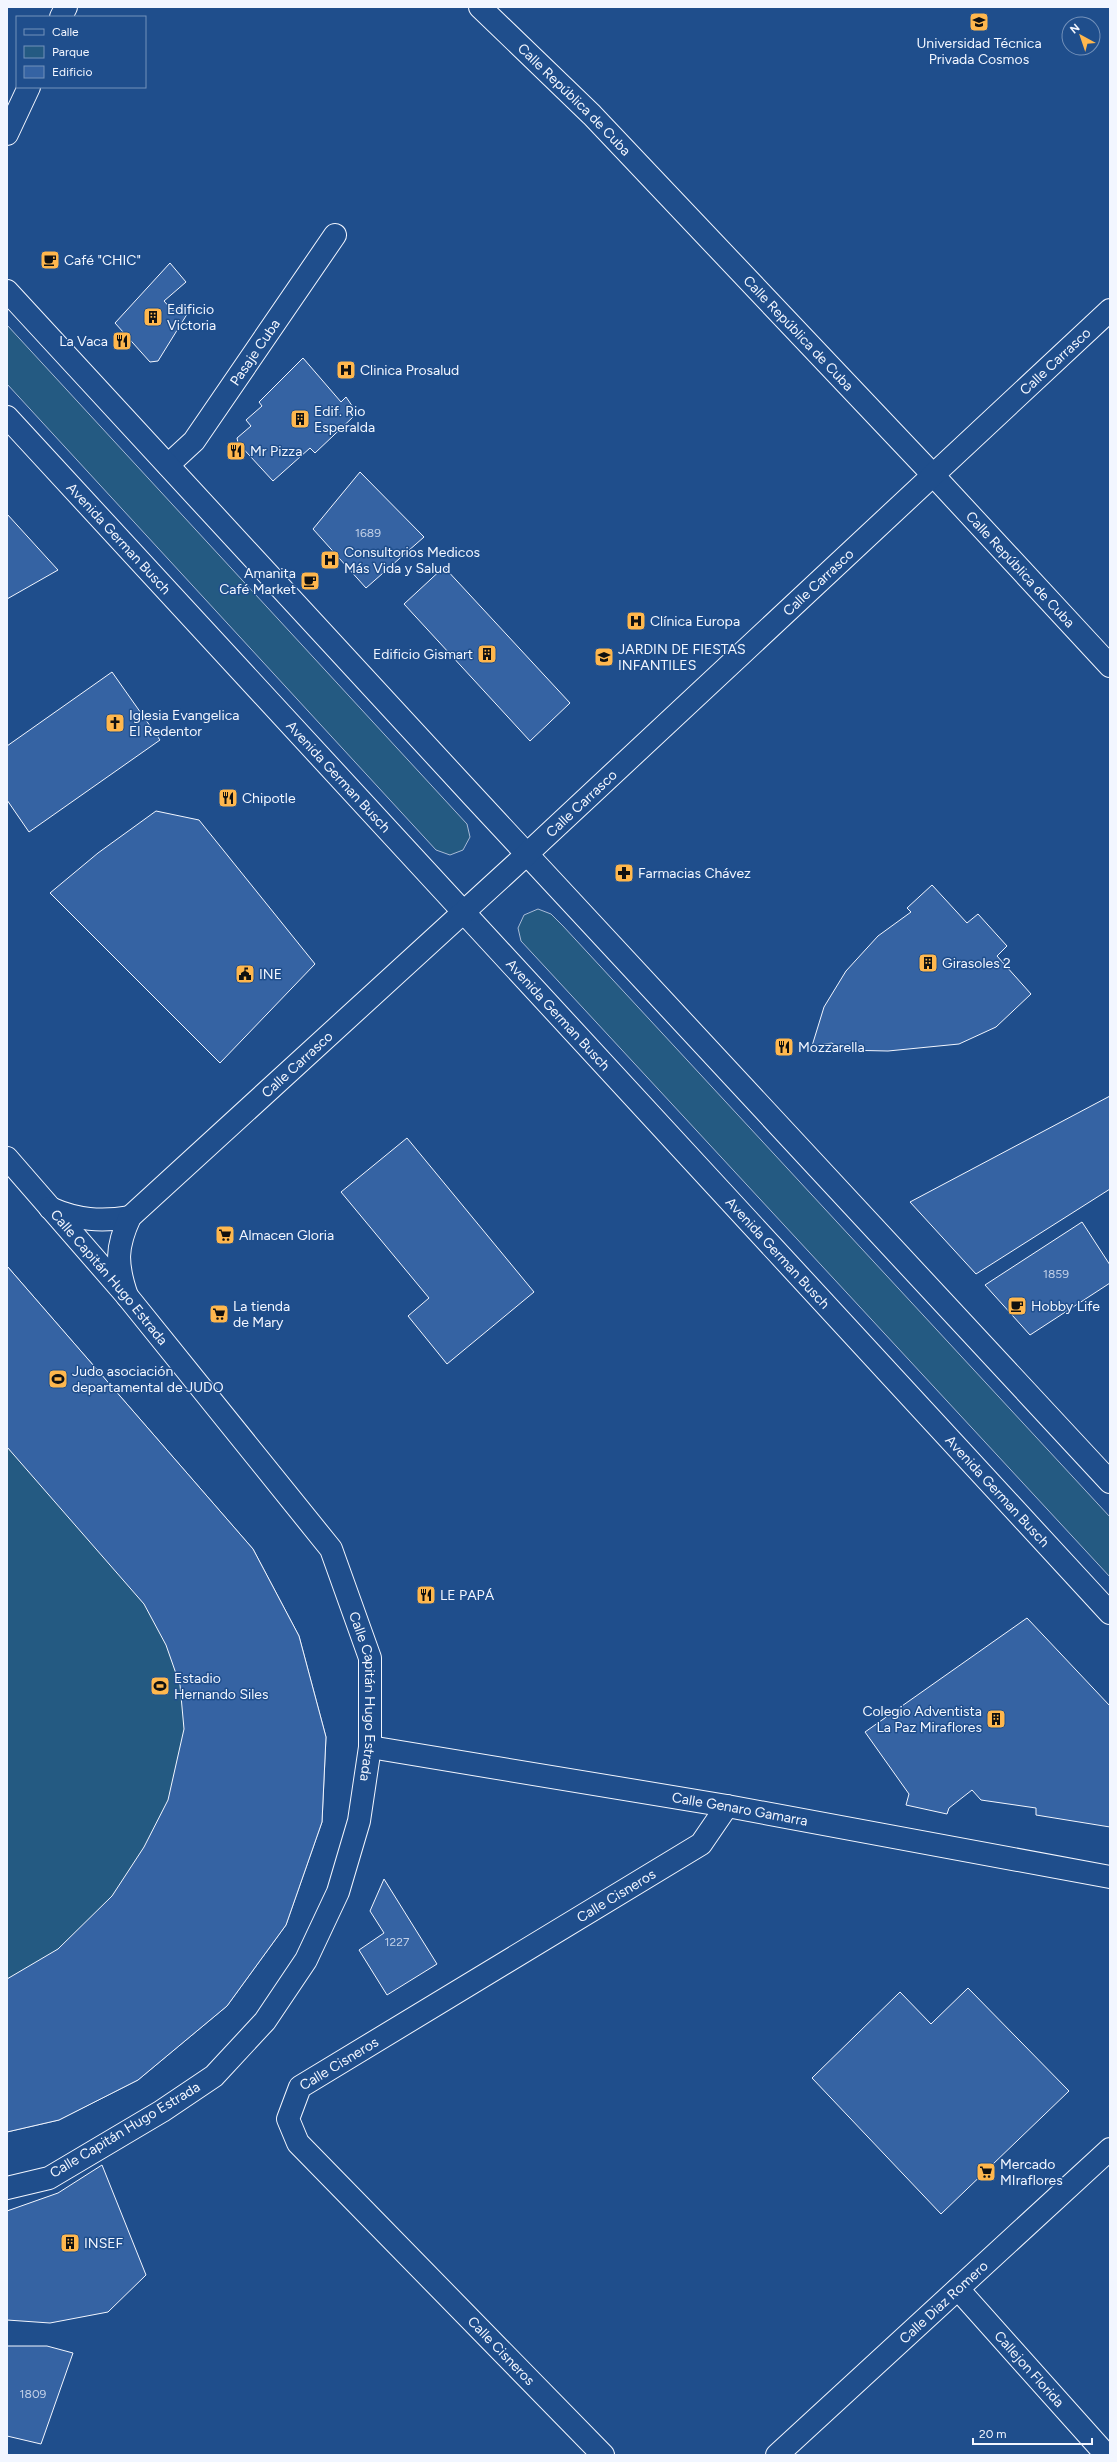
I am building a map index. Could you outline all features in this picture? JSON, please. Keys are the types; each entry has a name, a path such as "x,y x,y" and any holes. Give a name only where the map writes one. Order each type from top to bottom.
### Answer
{"main road":[{"name":"Calle República de Cuba","path":"480,7 592,115 934,476 1110,666"},
{"path":"7,134 29,88"},
{"name":"Pasaje Cuba","path":"168,465 194,441 335,234"},
{"path":"7,291 1110,1482"},
{"name":"Calle Carrasco","path":"127,1296 120,1276 118,1256 122,1236 130,1217 527,854 934,476 1110,310"},
{"name":"Avenida German Busch","path":"7,417 1110,1613"},
{"name":"Calle Capitán Hugo Estrada","path":"7,1158 48,1207 127,1296 331,1549 370,1658 370,1747 359,1821 338,1892 306,1960 265,2021 214,2076 162,2111 49,2178 7,2188"},
{"path":"48,1207 67,1216 88,1220 109,1221 130,1217"},
{"name":"Calle Genaro Gamarra","path":"370,1747 727,1806 1110,1877"},
{"name":"Calle Cisneros","path":"603,2455 298,2143 288,2119 300,2087 702,1844 727,1806"},
{"name":"Calle Diaz Romero","path":"776,2455 1110,2149"},
{"name":"Callejon Florida","path":"958,2289 1102,2449"}],"green space":[{"path":"7,325 467,824 470,837 463,850 450,855 436,850 7,384"},
{"path":"538,909 551,914 563,926 1110,1517 1110,1577 521,941 518,928 524,915"},
{"name":"Estadio Hernando Siles","path":"7,1266 253,1549 299,1636 326,1737 322,1822 286,1925 227,2006 138,2080 59,2120 7,2132"}],"building":[{"name":"Edificio Victoria","path":"170,263 186,282 164,301 173,311 183,303 189,311 158,361 150,362 115,323"},
{"name":"Edif. Rio Esperalda","path":"303,358 341,402 346,397 355,410 353,417 315,453 310,448 273,481 238,443 237,438 251,426 246,420 262,406 259,402"},
{"path":"360,472 424,537 366,588 313,529"},
{"path":"7,514 58,570 7,599"},
{"name":"Edificio Gismart","path":"444,567 570,703 530,741 404,604"},
{"path":"112,672 160,740 29,832 7,800 7,746"},
{"path":"156,811 199,820 315,964 220,1063 50,893 98,853"},
{"name":"Girasoles 2","path":"932,885 967,923 978,914 1007,946 997,956 1031,994 996,1027 959,1044 888,1051 841,1050 832,1043 812,1046 824,1007 846,971 878,936 911,912 907,908"},
{"path":"1110,1096 1110,1189 976,1274 910,1202"},
{"path":"407,1138 534,1292 447,1364 408,1316 429,1298 341,1192"},
{"path":"1082,1222 1110,1265 1110,1283 1030,1335 985,1285"},
{"name":"Estadio Hernando Siles","path":"7,1266 253,1549 299,1636 326,1737 322,1822 286,1925 227,2006 138,2080 59,2120 7,2132 7,1979 58,1949 112,1896 144,1847 168,1800 184,1729 180,1685 166,1645 144,1604 7,1447"},
{"name":"Colegio Adventista La Paz Miraflores","path":"1027,1618 1110,1706 1110,1827 1036,1815 1036,1808 981,1800 972,1790 949,1808 947,1814 906,1805 909,1794 865,1732"},
{"path":"384,1879 437,1964 387,1995 359,1950 384,1933 370,1911"},
{"name":"Mercado MIraflores","path":"968,1988 1069,2091 941,2214 812,2078 900,1992 931,2024"},
{"name":"INSEF","path":"102,2165 146,2275 108,2312 50,2323 7,2320 7,2211 58,2193"},
{"path":"7,2346 47,2346 73,2353 41,2444 7,2436"}],"place":[{"name":"Universidad Técnica Privada Cosmos","path":"979,22"},
{"name":"Café \"CHIC\"","path":"50,260"},
{"name":"Edificio Victoria","path":"153,317"},
{"name":"La Vaca","path":"122,341"},
{"name":"Clinica Prosalud","path":"346,370"},
{"name":"Edif. Rio Esperalda","path":"300,419"},
{"name":"Mr Pizza","path":"236,451"},
{"name":"Consultorios Medicos Más Vida y Salud","path":"330,560"},
{"name":"Amanita Café Market","path":"310,581"},
{"name":"Clínica Europa","path":"636,621"},
{"name":"Edificio Gismart","path":"487,654"},
{"name":"JARDIN DE FIESTAS INFANTILES","path":"604,657"},
{"name":"Iglesia Evangelica El Redentor","path":"115,723"},
{"name":"Chipotle","path":"228,798"},
{"name":"Farmacias Chávez","path":"624,873"},
{"name":"Girasoles 2","path":"928,963"},
{"name":"INE","path":"245,974"},
{"name":"Mozzarella","path":"784,1047"},
{"name":"Almacen Gloria","path":"225,1235"},
{"name":"Hobby Life","path":"1017,1306"},
{"name":"La tienda de Mary","path":"219,1314"},
{"name":"Judo asociación departamental de JUDO","path":"58,1379"},
{"name":"LE PAPÁ","path":"426,1595"},
{"name":"Estadio Hernando Siles","path":"160,1686"},
{"name":"Colegio Adventista La Paz Miraflores","path":"996,1719"},
{"name":"Mercado MIraflores","path":"986,2172"},
{"name":"INSEF","path":"70,2243"}]}
